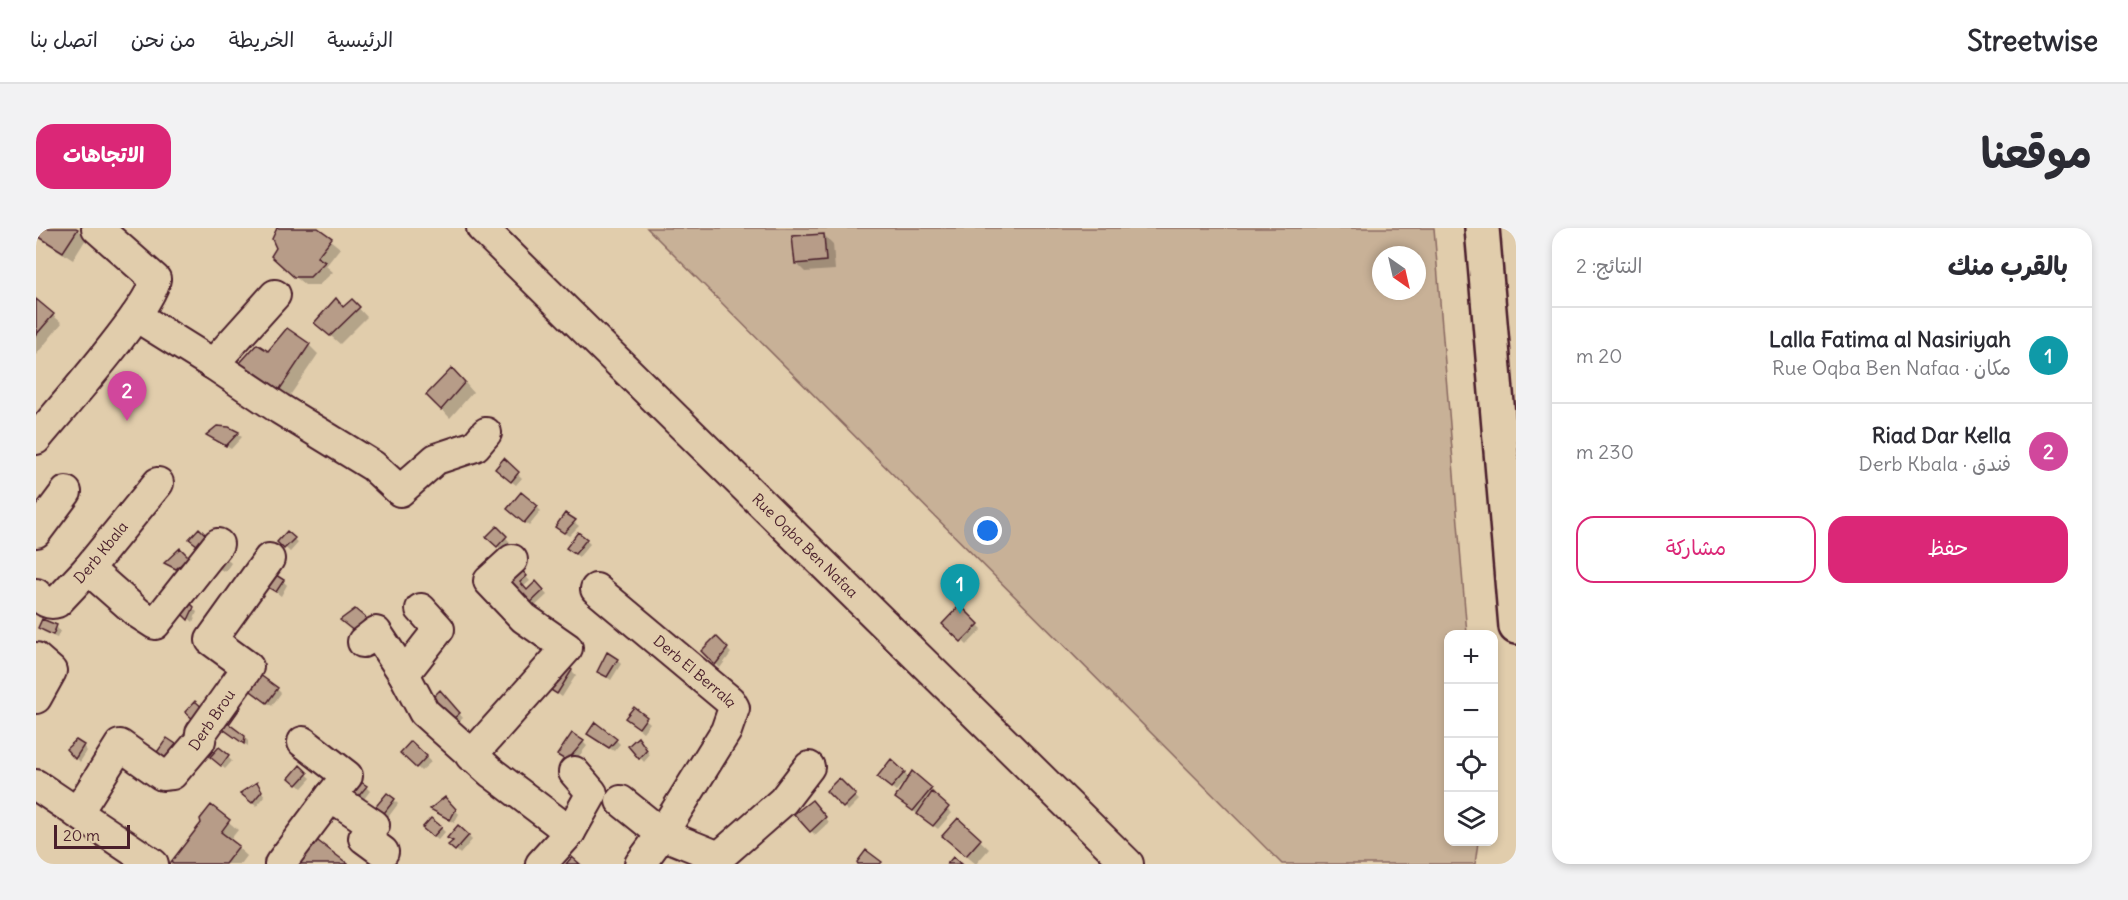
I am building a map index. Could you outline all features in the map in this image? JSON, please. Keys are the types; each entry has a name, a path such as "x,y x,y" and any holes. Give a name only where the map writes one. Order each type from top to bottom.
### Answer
{"main road":[{"path":"1482,228 1516,627"}],"street":[{"path":"36,439 136,316 154,287 155,279 97,228"},
{"name":"Rue Oqba Ben Nafaa","path":"482,228 1128,864"},
{"path":"213,364 275,295"},
{"path":"136,316 213,364 280,410 373,466 400,491 436,459 475,446 486,433"},
{"name":"Derb Kbala","path":"36,594 45,601 57,602 88,569 158,483"},
{"path":"36,532 66,492"},
{"path":"88,569 138,613 155,624 218,544"},
{"name":"Derb Brou","path":"77,813 125,739 162,775 172,774 200,741 201,733 248,667 211,640 269,560"},
{"path":"471,756 567,648 524,618 489,581 512,560"},
{"name":"Derb El Berrala","path":"596,589 723,695 734,708 726,731 662,834 640,864"},
{"path":"404,674 438,629 421,609"},
{"path":"363,642 376,632 404,674 424,712 471,756 570,832"},
{"path":"36,658 51,671 36,698"},
{"path":"280,864 346,776 303,742"},
{"path":"621,801 662,834 717,860 783,801 809,767"},
{"path":"541,864 570,832 592,793 574,772"},
{"path":"36,785 153,864"},
{"path":"332,796 374,825 364,838 383,852"}],"shaded area":[{"path":"647,228 1434,228 1467,630 1444,630 1444,846 1477,846 1475,864 1282,864"}],"building":[{"path":"36,228 78,229 63,252 36,235"},
{"path":"277,228 318,228 332,238 317,257 325,262 310,277 294,277 271,256 276,248 272,239"},
{"path":"824,234 826,261 795,264 792,236"},
{"path":"336,298 343,307 352,299 360,307 330,336 314,323"},
{"path":"36,299 54,314 36,335"},
{"path":"287,328 310,344 278,392 239,364 257,344 268,351"},
{"path":"452,368 465,382 441,410 426,395"},
{"path":"217,426 229,427 239,432 226,446 206,435"},
{"path":"504,458 519,472 511,482 495,469"},
{"path":"521,492 538,506 524,523 507,509"},
{"path":"565,513 576,520 564,533 555,527"},
{"path":"497,526 507,536 497,547 486,537"},
{"path":"199,528 206,535 197,545 189,539"},
{"path":"287,531 295,538 284,549 277,542"},
{"path":"578,532 587,539 575,554 566,548"},
{"path":"180,548 189,557 176,569 164,563"},
{"path":"520,568 527,576 520,582 527,590 536,581 544,590 526,607 504,583"},
{"path":"276,575 284,580 276,592 264,585"},
{"path":"187,600 194,607 188,620 178,610"},
{"path":"960,605 979,624 961,642 942,624"},
{"path":"355,609 366,618 355,632 340,620"},
{"path":"42,619 57,625 53,635 38,628"},
{"path":"716,636 728,648 715,665 701,651"},
{"path":"607,652 618,659 607,677 597,672"},
{"path":"561,663 572,670 557,694 546,687"},
{"path":"256,672 278,688 267,703 244,686"},
{"path":"440,690 460,713 448,723 429,701"},
{"path":"195,701 205,710 195,721 185,712"},
{"path":"239,706 241,707 229,724 245,736 244,744 223,729"},
{"path":"634,707 647,717 639,728 625,718"},
{"path":"595,722 617,739 609,748 587,734"},
{"path":"572,733 584,741 567,761 557,755"},
{"path":"638,737 647,750 639,759 628,746"},
{"path":"167,738 182,748 169,765 155,755"},
{"path":"76,740 84,745 75,759 66,749"},
{"path":"411,741 427,756 416,768 400,753"},
{"path":"219,747 229,755 221,766 210,757"},
{"path":"891,759 905,772 891,788 877,777"},
{"path":"300,765 308,773 297,785 289,778"},
{"path":"912,771 932,788 913,811 895,798"},
{"path":"839,778 856,795 843,808 826,791"},
{"path":"257,782 262,791 252,803 240,793"},
{"path":"361,782 367,786 357,798 373,810 387,793 395,799 378,821 348,799"},
{"path":"932,792 949,807 933,826 917,814"},
{"path":"445,797 456,809 450,820 430,809"},
{"path":"812,800 826,817 810,832 794,814"},
{"path":"211,805 230,820 221,832 239,846 225,864 173,864 171,862 201,823 200,819"},
{"path":"431,818 442,827 433,837 422,828"},
{"path":"958,818 981,839 966,856 942,836"},
{"path":"458,825 469,835 455,851 448,845 453,841 447,838"},
{"path":"314,838 348,864 292,864"},
{"path":"866,850 882,862 880,864 858,864 857,862"},
{"path":"572,857 580,864 566,864"},
{"path":"953,857 961,864 947,864"}],"place":[{"name":"Riad Dar Kella","path":"127,421"},
{"name":"Lalla Fatima al Nasiriyah","path":"960,614"}]}
